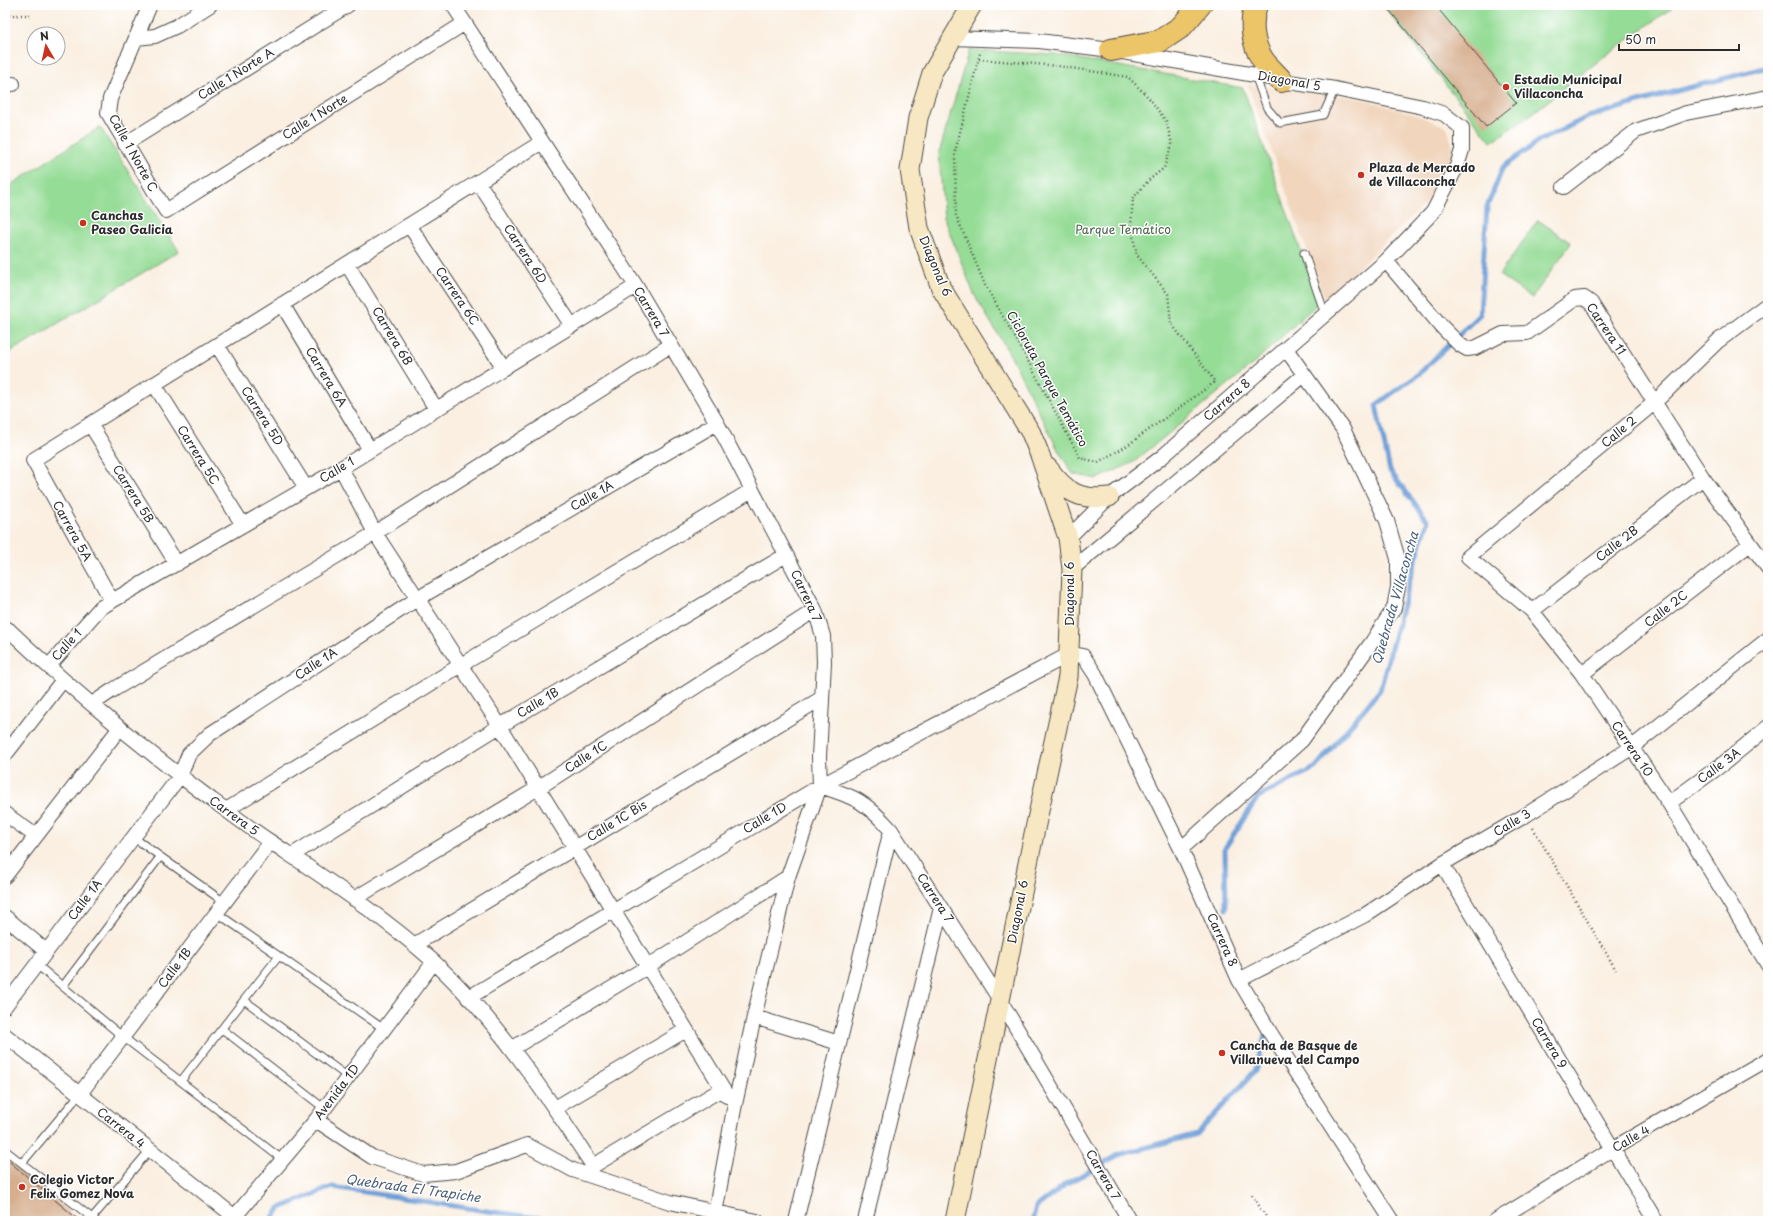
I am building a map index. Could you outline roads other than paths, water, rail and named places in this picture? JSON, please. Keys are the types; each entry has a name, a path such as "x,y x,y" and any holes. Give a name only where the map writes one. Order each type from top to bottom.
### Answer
{"highway":[{"path":"1112,50 1160,41 1181,27 1200,5"},
{"path":"1256,5 1252,16 1254,38 1262,59 1282,81"}],"street":[{"name":"Calle 1 Norte C","path":"150,5 110,99 108,113 166,211"},
{"path":"136,38 155,36 177,26 210,5"},
{"name":"Calle 1 Norte A","path":"125,144 348,5"},
{"name":"Carrera 7","path":"453,5 636,286 717,423 815,610 823,636 824,662 818,757 820,786 846,794 870,807 891,830 1000,1000 1130,1221"},
{"name":"Diagonal 6","path":"955,1221 1035,829 1068,677 1072,569 1068,538 1031,433 941,288 919,228 910,170 918,118 932,73 972,5"},
{"name":"Calle 1 Norte","path":"166,211 465,23"},
{"name":"Diagonal 5","path":"952,38 1039,41 1112,50 1255,74 1282,81 1335,89 1423,107 1444,114 1462,128 1462,150 1457,166 1433,212 1386,261"},
{"path":"1564,187 1636,131 1686,113 1768,97"},
{"path":"90,424 542,142"},
{"name":"Carrera 6D","path":"478,182 572,326"},
{"name":"Carrera 6C","path":"409,225 504,368"},
{"name":"Carrera 8","path":"1068,538 1109,497 1162,457 1386,261"},
{"name":"Carrera 11","path":"1386,261 1443,328 1467,350 1475,348 1502,334 1527,333 1575,300 1584,298 1591,302 1702,478 1768,568"},
{"name":"Carrera 6B","path":"347,264 436,409"},
{"name":"Calle 1","path":"46,663 100,608 341,468 636,286"},
{"name":"Carrera 6A","path":"282,304 370,450"},
{"name":"Calle 2","path":"1468,557 1654,403 1718,341 1768,304"},
{"name":"Carrera 5D","path":"217,345 306,488"},
{"path":"92,704 375,533 671,345"},
{"path":"1181,849 1302,740 1372,642 1394,608 1398,587 1398,559 1387,521 1343,429 1286,349"},
{"path":"1072,569 1304,375"},
{"name":"Carrera 5C","path":"154,384 243,525"},
{"name":"Calle 1A","path":"5,1006 180,776 189,754 210,734 417,599 717,423"},
{"name":"Carrera 5A","path":"90,424 33,460 112,601"},
{"name":"Carrera 5B","path":"90,424 177,564"},
{"path":"1041,459 1059,484 1067,490 1084,497 1109,497"},
{"path":"341,468 375,533 500,726 734,1109"},
{"name":"Calle 2B","path":"1532,610 1702,478"},
{"path":"226,810 461,664 752,490"},
{"name":"Calle 2C","path":"1582,674 1750,544"},
{"name":"Calle 1B","path":"292,855 500,726 786,555"},
{"name":"Carrera 10","path":"1468,557 1532,610 1582,674 1669,803 1768,965"},
{"name":"Calle 1C","path":"354,899 538,788 815,610"},
{"name":"Carrera 5","path":"10,632 119,728 180,776 270,842 292,855 354,899 434,962 513,1048 593,1166 722,1089"},
{"name":"Calle 3","path":"1240,980 1365,915 1442,864 1526,815 1631,748 1768,639"},
{"name":"Carrera 8","path":"1070,654 1083,656 1095,674 1181,849 1240,980 1271,1034 1392,1221"},
{"name":"Calle 1D","path":"468,998 820,786 1070,654"},
{"path":"5,755 63,680"},
{"name":"Calle 1C Bis","path":"414,945 822,698"},
{"name":"Calle 3A","path":"1669,803 1724,763 1768,727"},
{"path":"5,876 119,728"},
{"path":"716,1213 734,1109 754,1017 788,877 820,786"},
{"path":"5,814 36,836"},
{"path":"796,1221 891,830"},
{"name":"Calle 1B","path":"79,1095 270,842"},
{"name":"Carrera 9","path":"1442,864 1612,1150 1656,1221"},
{"path":"513,1048 647,967 788,877"},
{"path":"865,1221 941,908"},
{"path":"5,917 46,951"},
{"name":"Avenida 1D","path":"235,1220 325,1109 434,962"},
{"path":"754,1017 839,1043"},
{"path":"555,1108 686,1030"},
{"name":"Carrera 4","path":"5,1035 150,1150 235,1220"},
{"name":"Calle 4","path":"1495,1221 1612,1150 1768,1059"},
{"path":"316,1120 372,1157 423,1174 456,1170 527,1145 573,1170 670,1202 757,1221"}],"lane":[{"path":"1255,74 1267,108 1280,123 1323,116 1335,89"},
{"path":"1304,254 1325,314"},
{"path":"133,837 160,857 279,956 384,1030"},
{"path":"63,986 160,857"},
{"path":"181,1081 279,956"},
{"path":"36,964 123,1036 283,1160"},
{"path":"244,1000 348,1078"},
{"path":"222,1029 325,1109"},
{"path":"22,1163 79,1095"},
{"path":"5,1150 94,1219 150,1150"}],"waterway":[{"name":"Quebrada Villaconcha","path":"1226,909 1225,848 1258,797 1315,768 1380,690 1411,575 1428,521 1390,471 1376,405 1419,374 1480,314 1487,207 1503,167 1539,141 1588,117 1684,89 1768,67"},
{"path":"1102,1164 1118,1155 1197,1134 1255,1071 1270,1019"},
{"path":"1032,1221 1036,1207 1069,1182 1094,1169"},
{"name":"Quebrada El Trapiche","path":"270,1221 280,1208 332,1187 493,1212 563,1221"}],"place":[{"name":"Estadio Municipal Villaconcha","path":"1506,87"},
{"name":"Plaza de Mercado de Villaconcha","path":"1361,175"},
{"name":"Canchas Paseo Galicia","path":"83,223"},
{"name":"Cancha de Basque de Villanueva del Campo","path":"1222,1053"},
{"name":"Colegio Victor Felix Gomez Nova","path":"22,1187"}],"park label":[{"name":"Parque Temático","path":"1123,230"}]}
